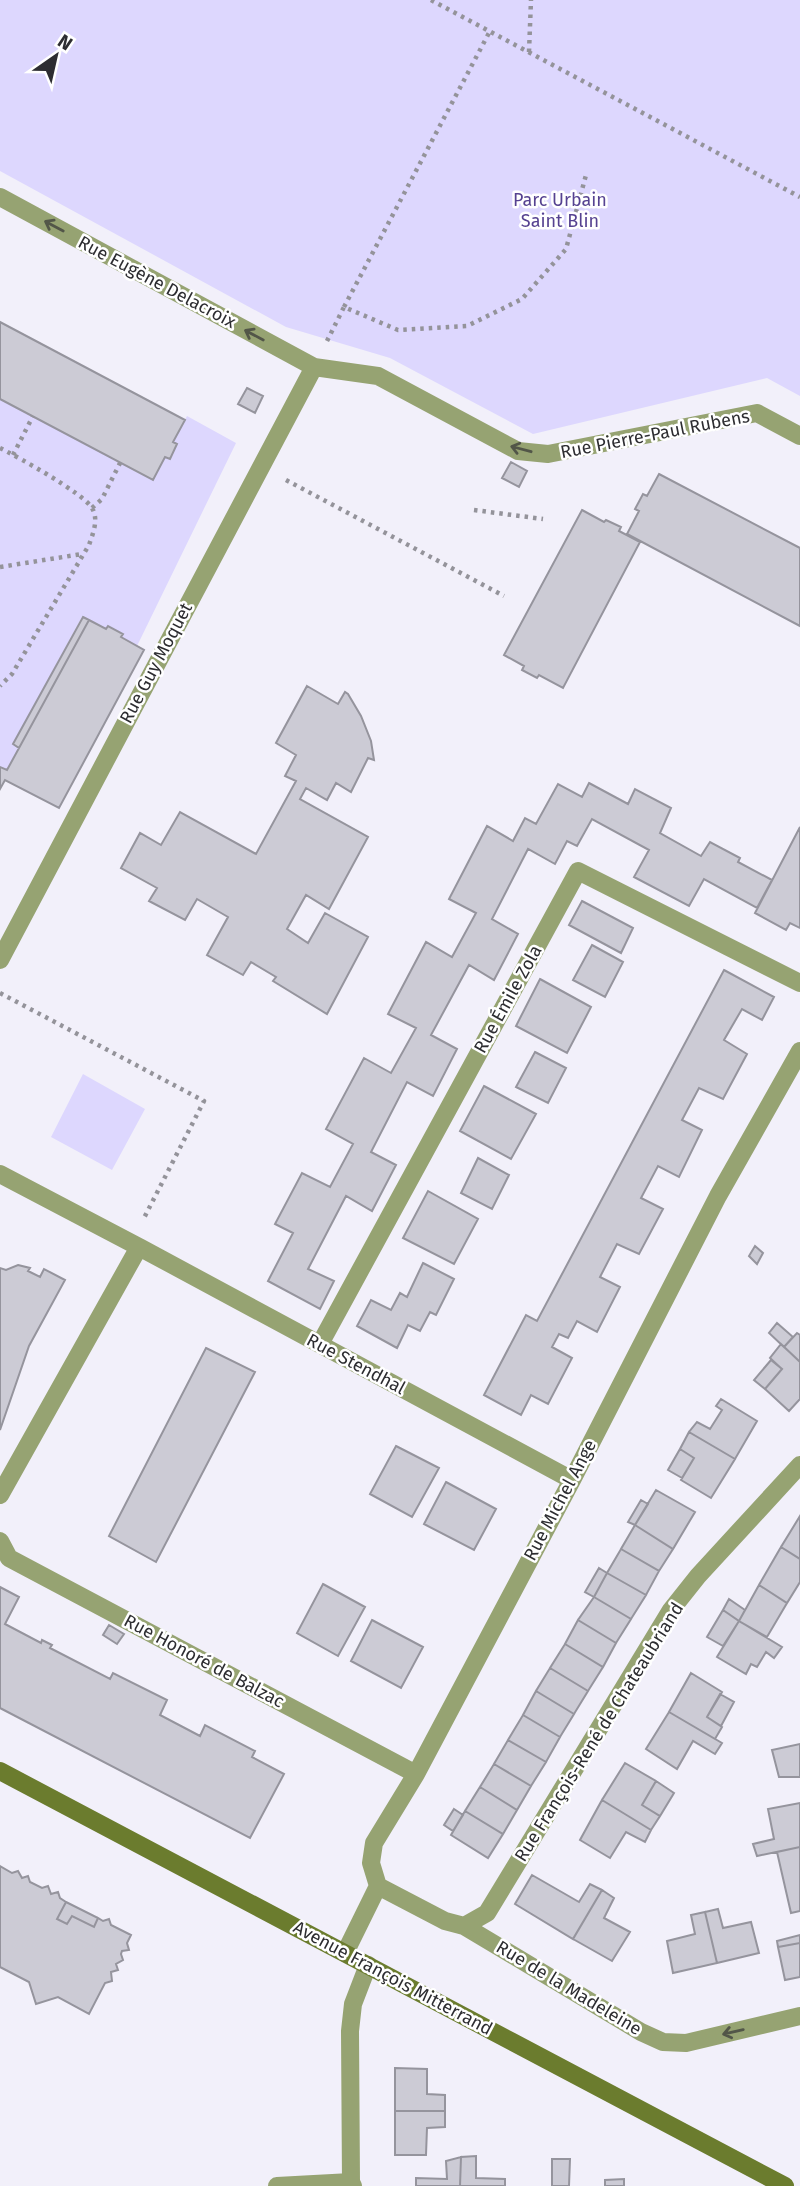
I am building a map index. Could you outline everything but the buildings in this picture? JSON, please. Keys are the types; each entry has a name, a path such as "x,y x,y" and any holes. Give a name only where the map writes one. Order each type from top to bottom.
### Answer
{"main road":[{"name":"Avenue François Mitterrand","path":"0,1771 785,2186"}],"street":[{"name":"Rue Eugène Delacroix","path":"0,197 314,367"},
{"name":"Rue Pierre-Paul Rubens","path":"314,367 378,376 518,451 548,454 757,413 800,436"},
{"name":"Rue Guy Moquet","path":"0,960 314,367"},
{"name":"Rue Émile Zola","path":"320,1345 578,871 800,983"},
{"name":"Rue Michel Ange","path":"379,1886 371,1863 374,1843 416,1774 718,1196 800,1051"},
{"path":"0,1174 139,1247 0,1496"},
{"name":"Rue Stendhal","path":"139,1247 572,1479"},
{"name":"Rue François-René de Chateaubriand","path":"464,1926 487,1913 671,1611 698,1576 800,1465"},
{"name":"Rue Honoré de Balzac","path":"0,1541 9,1558 416,1774"},
{"path":"345,1953 379,1886 445,1922 464,1926"},
{"name":"Rue de la Madeleine","path":"464,1926 641,2032 663,2042 685,2043 800,2016"},
{"path":"277,2186 352,2184 350,2031 353,2004 368,1965"}],"path":[{"path":"431,0 800,197"},
{"path":"529,52 531,0"},
{"path":"314,367 490,31"},
{"path":"344,307 398,330 467,326 522,299 566,249 586,176"},
{"path":"13,455 33,416"},
{"path":"0,448 80,496 92,508 96,524 89,545 12,674 0,686"},
{"path":"92,508 102,499 120,463"},
{"path":"260,466 504,596"},
{"path":"474,510 543,519"},
{"path":"0,567 83,554"},
{"path":"0,993 204,1101 144,1216 139,1247"}],"green space":[{"name":"Parc Urbain Saint Blin","path":"0,0 800,0 800,396 767,378 533,434 390,358 286,327 0,171"},
{"path":"0,399 153,480 165,457 170,459 177,444 173,442 187,416 236,443 137,646 108,626 106,629 82,617 13,744 19,748 7,770 0,767"},
{"path":"83,1074 145,1109 112,1170 51,1137"}]}
